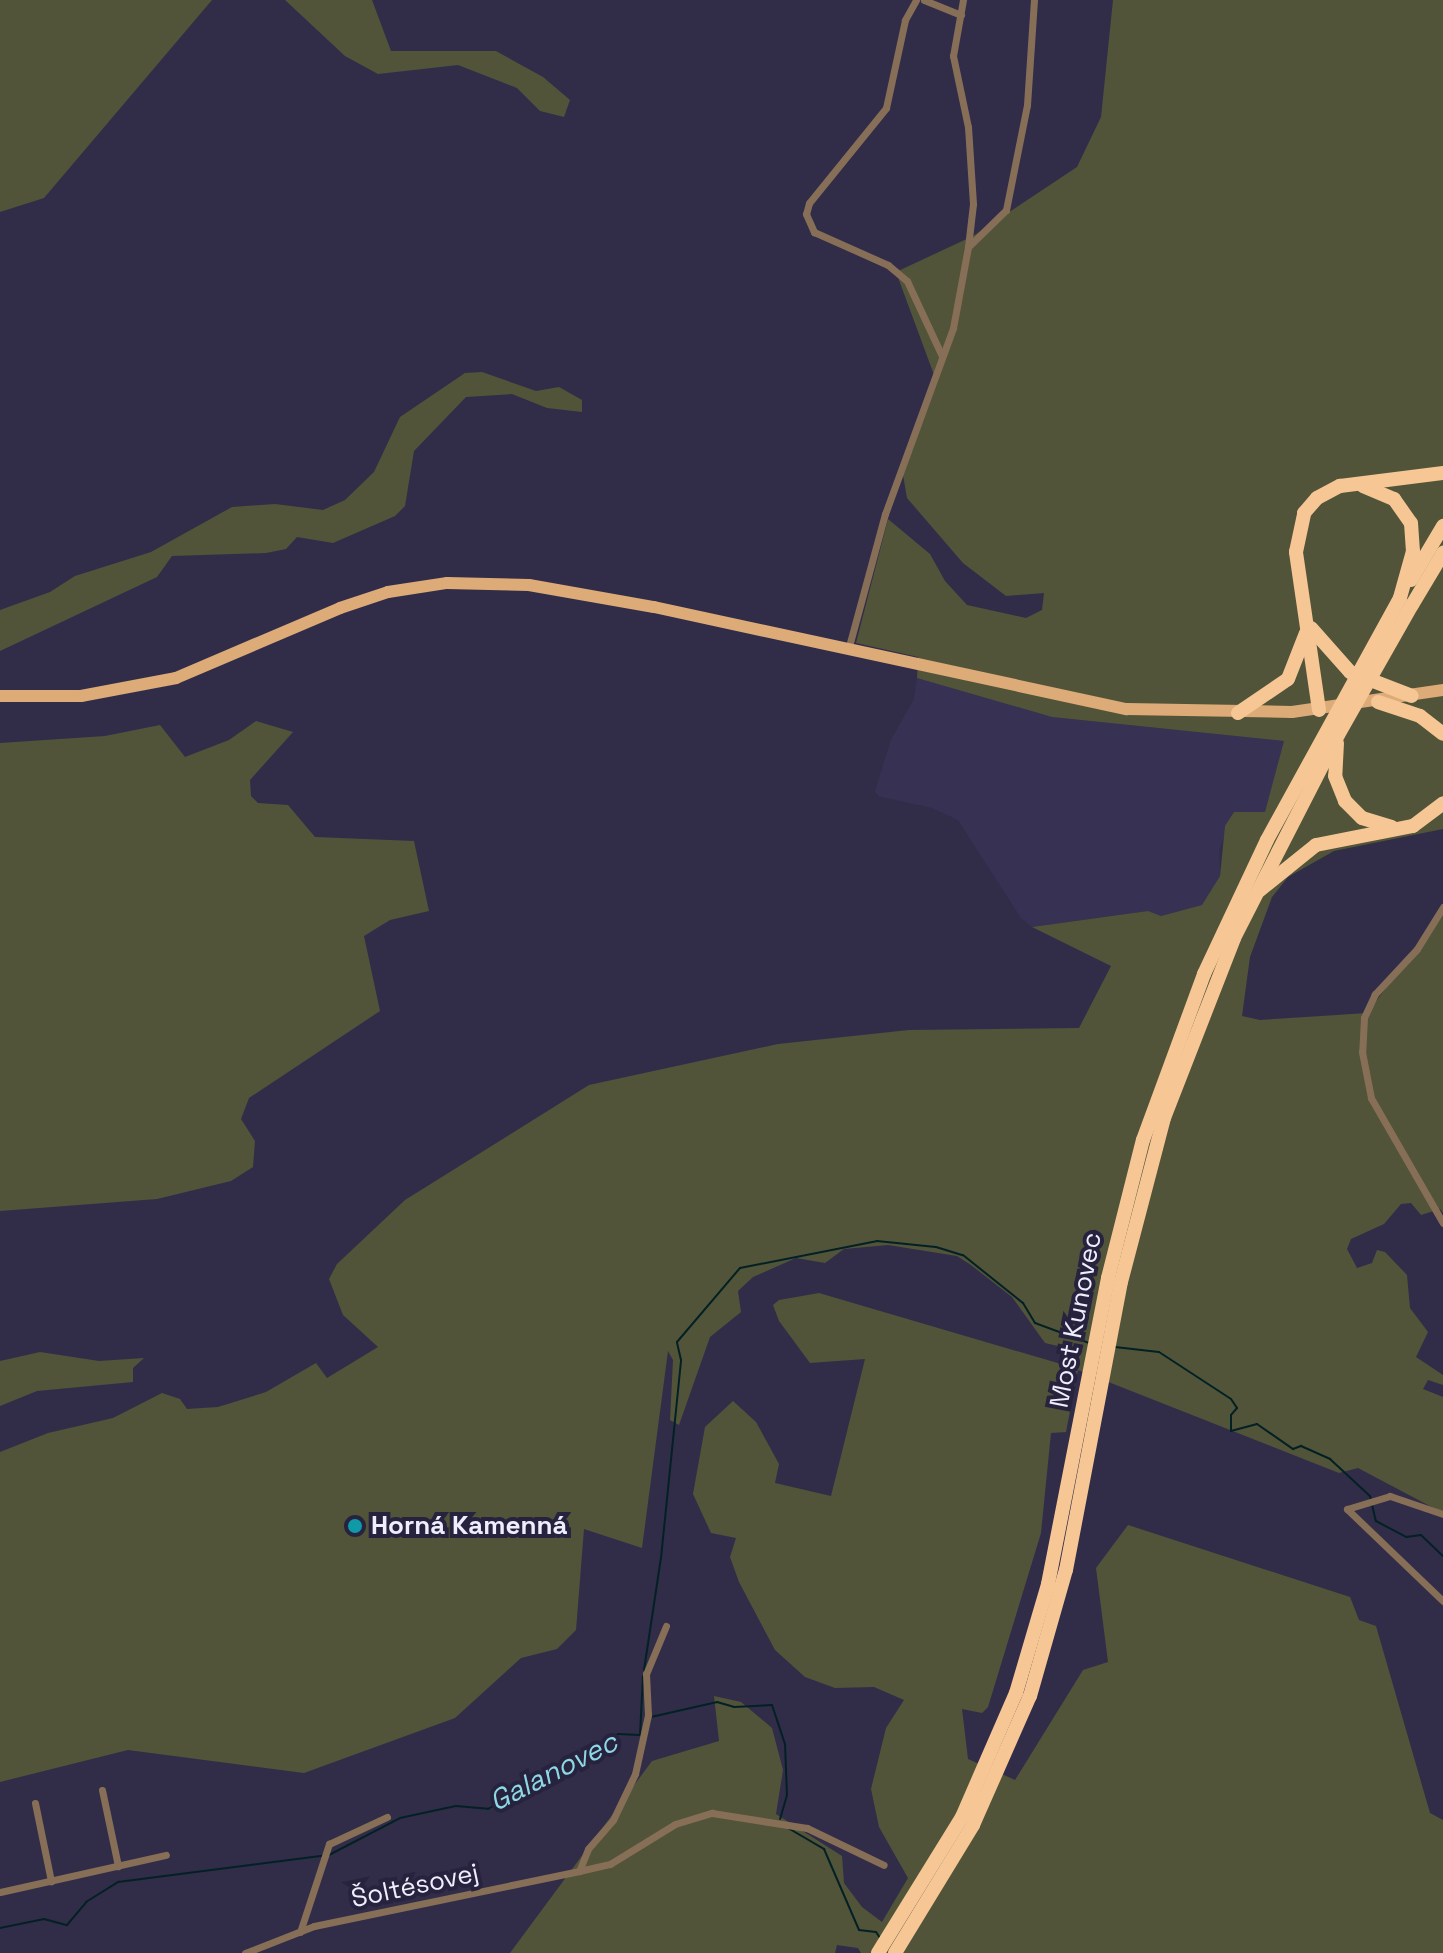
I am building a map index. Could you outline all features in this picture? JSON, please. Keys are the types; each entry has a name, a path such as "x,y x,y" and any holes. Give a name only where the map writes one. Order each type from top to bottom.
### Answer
{"highway":[{"path":"1319,710 1296,552 1301,520 1322,494 1355,483 1418,480 1443,473"},
{"path":"1355,483 1388,495 1411,523 1413,551 1406,601"},
{"path":"1134,1196 1195,1031 1254,896 1273,843 1338,735 1443,526"},
{"path":"1134,1196 1182,1027 1273,843 1406,601 1443,553"},
{"path":"1308,625 1350,672 1412,696"},
{"path":"1238,713 1288,679 1308,625"},
{"path":"1378,702 1420,716 1443,734"},
{"path":"1338,735 1335,776 1345,801 1369,822 1399,829"},
{"path":"1254,896 1316,845 1422,822 1443,803"},
{"name":"Most Kunovec","path":"985,1786 1048,1640 1081,1457 1134,1196"},
{"path":"878,1953 985,1786"},
{"path":"895,1953 945,1877 985,1786"}],"main road":[{"path":"0,696 81,696 176,678 340,608 388,592 447,583 529,585 592,596 1080,703 1238,713 1319,710 1443,690"}],"street":[{"path":"916,0 905,20 886,108 809,203 806,214 814,232 888,265 907,281 942,357"},
{"path":"924,0 961,15"},
{"path":"848,653 885,514 953,328 968,247 973,204 968,127 953,56 963,0"},
{"path":"968,247 1006,210 1027,105 1034,0"},
{"path":"1443,907 1417,949 1375,994 1364,1018 1362,1052 1371,1098 1443,1223"},
{"path":"1443,1514 1390,1496 1347,1509 1443,1601"},
{"path":"579,1871 588,1849 613,1820 635,1774 648,1715 646,1674 666,1626"},
{"path":"102,1790 118,1866"},
{"path":"35,1803 51,1881"},
{"path":"579,1871 610,1864 675,1824 712,1813 807,1828 884,1865"},
{"path":"300,1932 328,1856 329,1844 387,1817"},
{"path":"0,1892 166,1855"},
{"name":"Šoltésovej","path":"245,1953 300,1932 579,1871"}],"shaded area":[{"path":"917,678 1052,717 1285,741 1265,812 1234,812 1219,850 1220,876 1202,905 1161,916 1148,911 1032,927 1021,918 958,820 932,808 878,796 875,791 891,740 914,699"}],"green space":[{"path":"0,0 212,0 44,198 0,212"},
{"path":"285,0 372,0 391,51 496,51 543,77 570,100 564,117 540,111 517,88 458,65 378,74 345,56"},
{"path":"1113,0 1443,0 1443,829 1334,851 1288,877 1272,897 1250,957 1242,1016 1260,1020 1367,1013 1443,913 1443,1213 1440,1209 1421,1215 1411,1203 1401,1204 1384,1224 1351,1239 1347,1249 1357,1268 1372,1263 1377,1250 1385,1252 1407,1275 1410,1308 1428,1332 1416,1357 1443,1375 1443,1385 1428,1380 1423,1389 1443,1397 1443,1513 1358,1468 1339,1473 1078,1370 1066,1432 1051,1433 1041,1533 988,1707 982,1713 962,1709 968,1759 1015,1780 1083,1670 1108,1662 1096,1568 1128,1525 1350,1597 1359,1620 1376,1626 1430,1813 1443,1820 1443,1953 861,1953 858,1948 837,1945 835,1953 510,1953 652,1761 719,1741 714,1696 741,1702 772,1728 783,1770 776,1814 842,1856 844,1883 862,1907 882,1922 908,1878 879,1827 871,1789 886,1728 904,1700 874,1687 835,1688 805,1677 775,1650 739,1582 730,1557 736,1538 711,1533 693,1494 705,1427 733,1401 756,1422 779,1464 775,1483 831,1496 865,1359 810,1363 779,1321 773,1305 779,1300 819,1293 1078,1369 1079,1351 1045,1343 1012,1297 971,1265 957,1256 888,1245 844,1249 825,1263 796,1258 753,1277 738,1291 741,1312 710,1337 679,1425 670,1420 673,1360 668,1351 642,1548 584,1529 576,1630 557,1649 521,1658 455,1718 304,1773 128,1750 0,1782 0,1452 48,1433 113,1418 162,1393 180,1399 187,1409 218,1407 266,1392 316,1363 327,1378 378,1347 343,1315 329,1279 337,1264 405,1200 589,1085 778,1044 909,1030 1079,1028 1111,966 1032,927 1148,911 1161,916 1202,905 1220,876 1225,826 1234,812 1265,812 1284,741 1052,717 917,678 918,657 856,643 888,519 930,554 945,581 967,605 1026,618 1042,610 1044,593 1006,596 963,563 907,498 903,475 937,383 896,272 973,236 1077,167 1101,117"},
{"path":"482,372 536,391 559,387 582,400 582,412 547,408 512,394 466,397 414,451 405,506 395,516 333,543 297,537 286,549 266,553 172,556 157,577 0,651 0,610 50,592 75,576 151,552 232,507 275,504 323,510 345,500 374,472 400,417 465,373"},
{"path":"256,721 293,732 250,780 251,796 258,803 288,805 315,837 414,841 429,911 390,920 364,936 380,1011 249,1098 241,1119 255,1141 253,1167 231,1181 157,1199 0,1211 0,743 105,736 160,725 185,757 229,740"},
{"path":"40,1352 99,1361 144,1358 133,1368 133,1382 37,1391 0,1406 0,1361"}],"waterway":[{"path":"644,1670 661,1558 681,1360 677,1342 740,1268 877,1241 936,1247 963,1255 1023,1303 1035,1323 1089,1343"},
{"path":"1115,1347 1159,1352 1231,1399 1237,1408 1231,1415 1231,1431 1257,1424 1293,1449 1301,1446 1330,1459 1370,1496 1376,1521 1406,1537 1421,1535 1443,1556"},
{"path":"640,1735 643,1676"},
{"name":"Galanovec","path":"651,1717 717,1702 734,1707 772,1705 785,1744 787,1795 780,1819"},
{"name":"Galanovec","path":"329,1855 400,1818 456,1806 488,1809 618,1734 639,1735"},
{"name":"Galanovec","path":"788,1828 824,1849 859,1930 876,1932 880,1938"},
{"name":"Galanovec","path":"0,1928 44,1919 67,1925 86,1902 118,1882 322,1856"}],"place":[{"name":"Horná Kamenná","path":"355,1526"}]}
